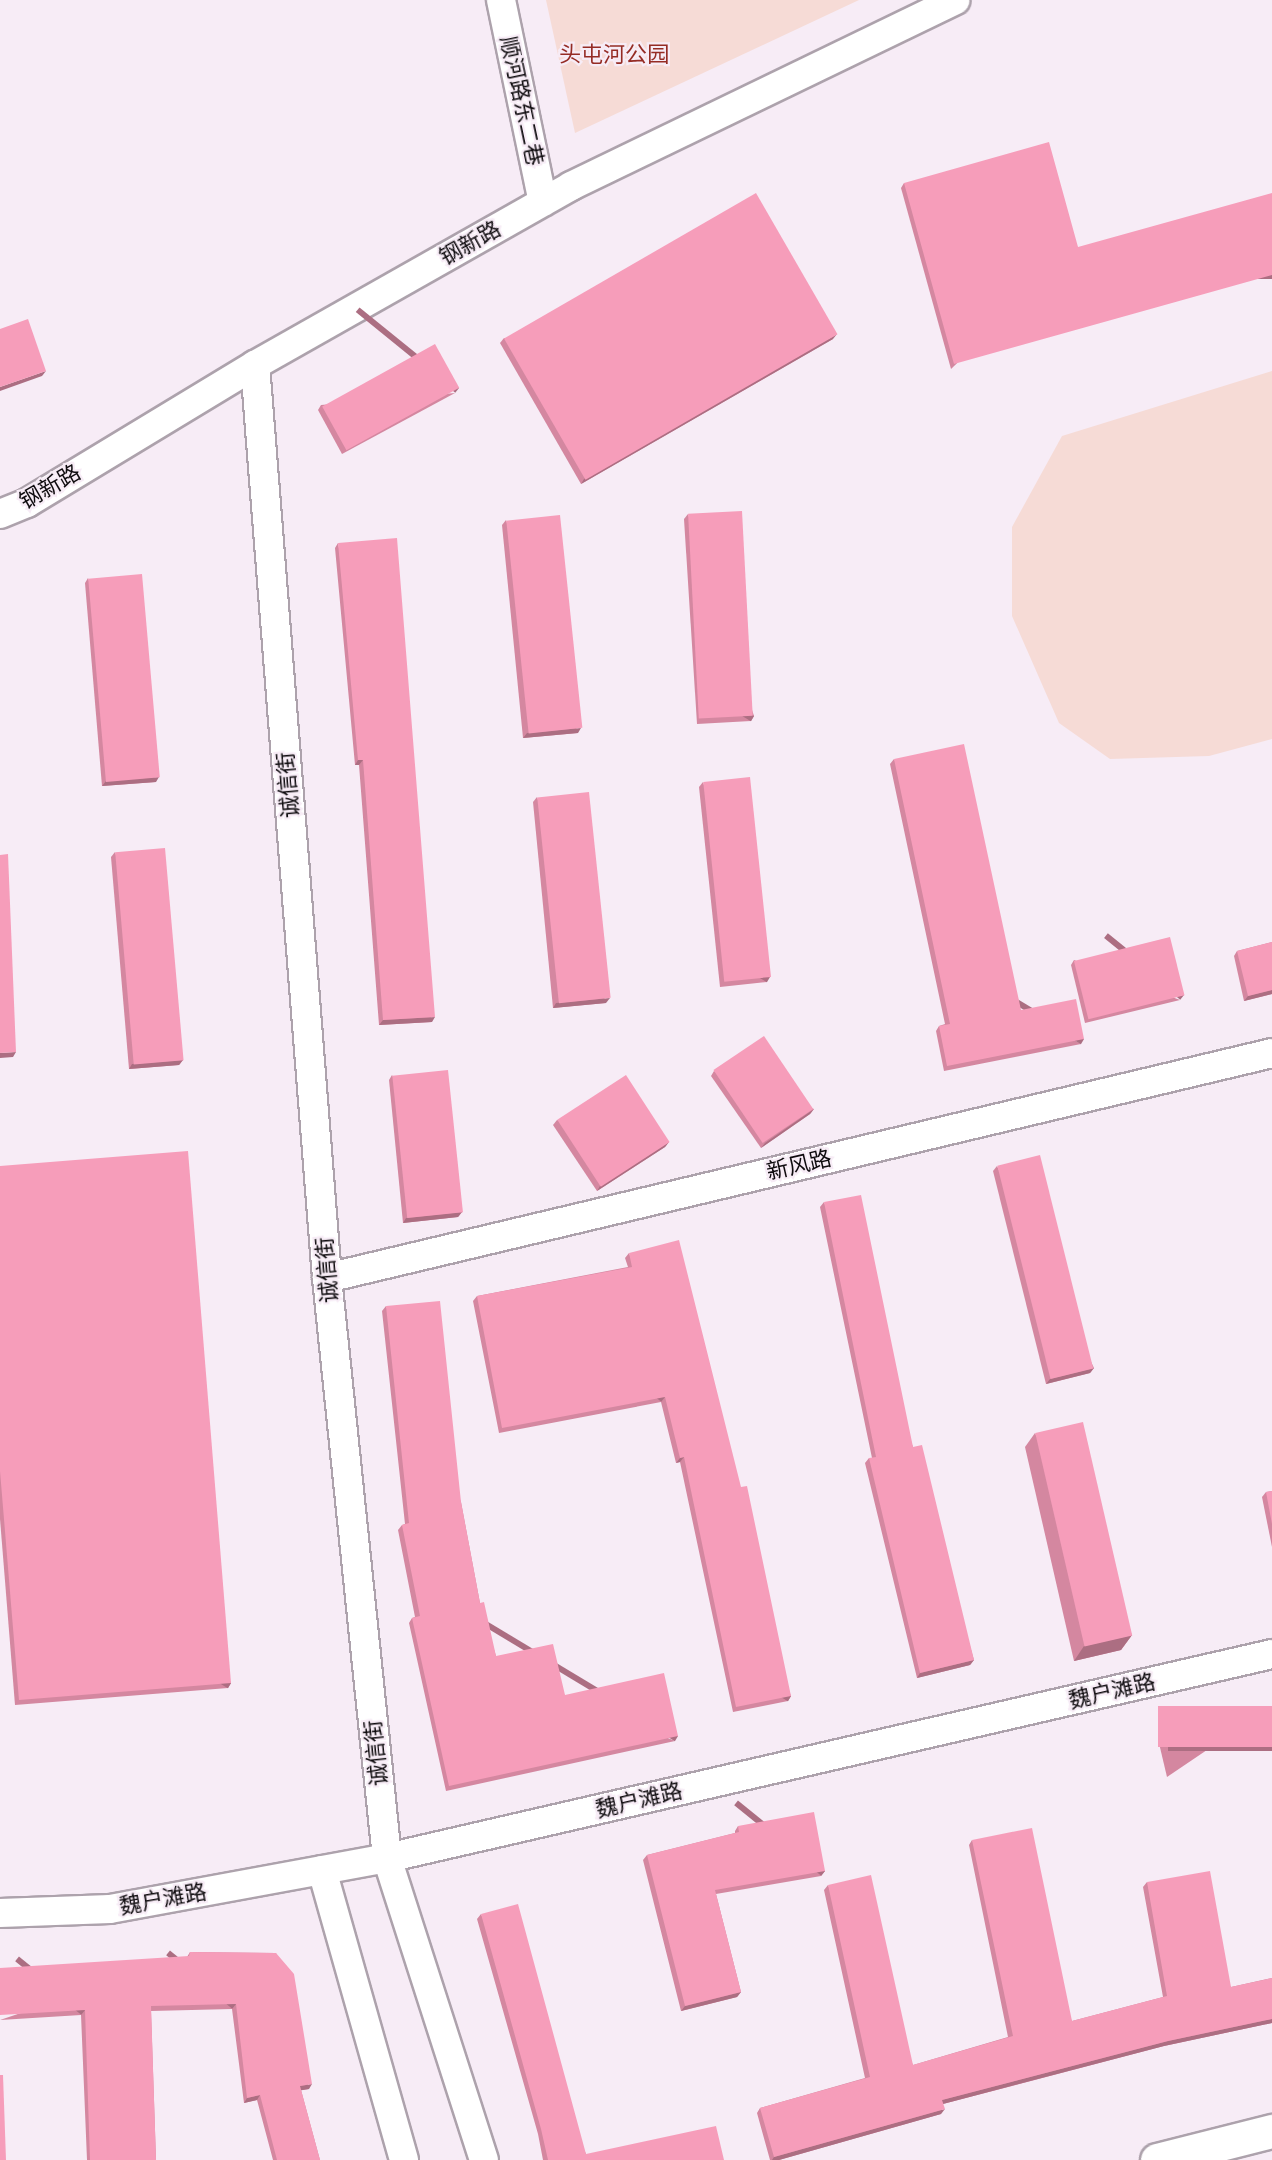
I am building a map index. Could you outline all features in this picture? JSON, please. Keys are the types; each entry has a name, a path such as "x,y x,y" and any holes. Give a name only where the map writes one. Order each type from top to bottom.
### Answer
{"street":[{"name":"顺河路东二巷","path":"501,0 543,202"},
{"name":"钢新路","path":"0,514 27,503 255,364 543,202 955,0"},
{"name":"诚信街","path":"255,364 327,1278 387,1858 484,2160"},
{"name":"新风路","path":"327,1278 1272,1053"},
{"name":"魏户滩路","path":"0,1912 110,1909 387,1858 1272,1654"},
{"path":"322,1870 404,2160"},
{"path":"1157,2160 1272,2131"}],"green space":[{"name":"头屯河公园","path":"546,0 859,0 575,133"},
{"path":"1272,371 1272,739 1209,756 1110,759 1059,723 1012,616 1012,527 1062,436"}],"building":[{"path":"1049,142 1078,247 1272,193 1272,275 954,364 904,183"},
{"path":"756,193 838,334 585,480 504,338"},
{"path":"28,319 46,371 0,387 0,329"},
{"path":"435,344 459,388 346,450 322,407"},
{"path":"742,511 753,716 699,719 688,514"},
{"path":"560,515 582,728 529,733 506,521"},
{"path":"397,538 435,1017 383,1020 363,760 358,760 338,543"},
{"path":"142,574 160,777 106,782 88,579"},
{"path":"964,744 1021,1010 1076,999 1084,1039 947,1066 939,1026 950,1024 894,759"},
{"path":"750,777 771,977 724,982 703,782"},
{"path":"589,792 611,998 559,1003 537,797"},
{"path":"165,848 184,1060 134,1065 115,852"},
{"path":"8,854 16,1052 0,1053 0,855"},
{"path":"1170,937 1185,995 1088,1019 1074,961"},
{"path":"1272,942 1272,990 1248,996 1237,951"},
{"path":"764,1036 813,1109 763,1143 713,1070"},
{"path":"448,1070 463,1212 407,1218 392,1076"},
{"path":"626,1075 670,1142 601,1187 557,1120"},
{"path":"188,1151 231,1683 19,1700 0,1471 0,1166"},
{"path":"1040,1155 1093,1368 1051,1379 997,1166"},
{"path":"861,1195 913,1447 922,1445 974,1660 920,1673 869,1458 876,1457 824,1202"},
{"path":"679,1240 741,1487 747,1486 791,1696 736,1707 684,1457 680,1458 665,1397 502,1428 477,1296 632,1267 629,1253"},
{"path":"440,1301 461,1502 480,1603 484,1602 496,1656 553,1644 565,1695 664,1673 678,1736 449,1786 412,1618 420,1616 402,1525 409,1523 386,1306"},
{"path":"1083,1422 1132,1635 1085,1646 1035,1433"},
{"path":"1272,1491 1272,1524 1266,1492"},
{"path":"1158,1706 1272,1706 1272,1747 1158,1747"},
{"path":"814,1812 825,1871 715,1890 741,1992 685,2006 647,1855 739,1832 738,1826"},
{"path":"1032,1828 1072,2021 1167,1996 1147,1882 1210,1871 1231,1987 1272,1978 1272,2019 1168,2041 942,2100 945,2109 774,2157 760,2108 870,2077 828,1885 871,1875 913,2065 1013,2036 972,1840"},
{"path":"518,1904 586,2154 716,2126 724,2160 548,2160 481,1914"},
{"path":"190,1952 276,1953 294,1974 312,2084 300,2086 320,2160 277,2160 260,2095 247,2098 236,2004 151,2006 156,2160 90,2160 85,2010 0,2015 0,1968 189,1956"},
{"path":"0,2075 3,2075 6,2160 0,2160"}]}
